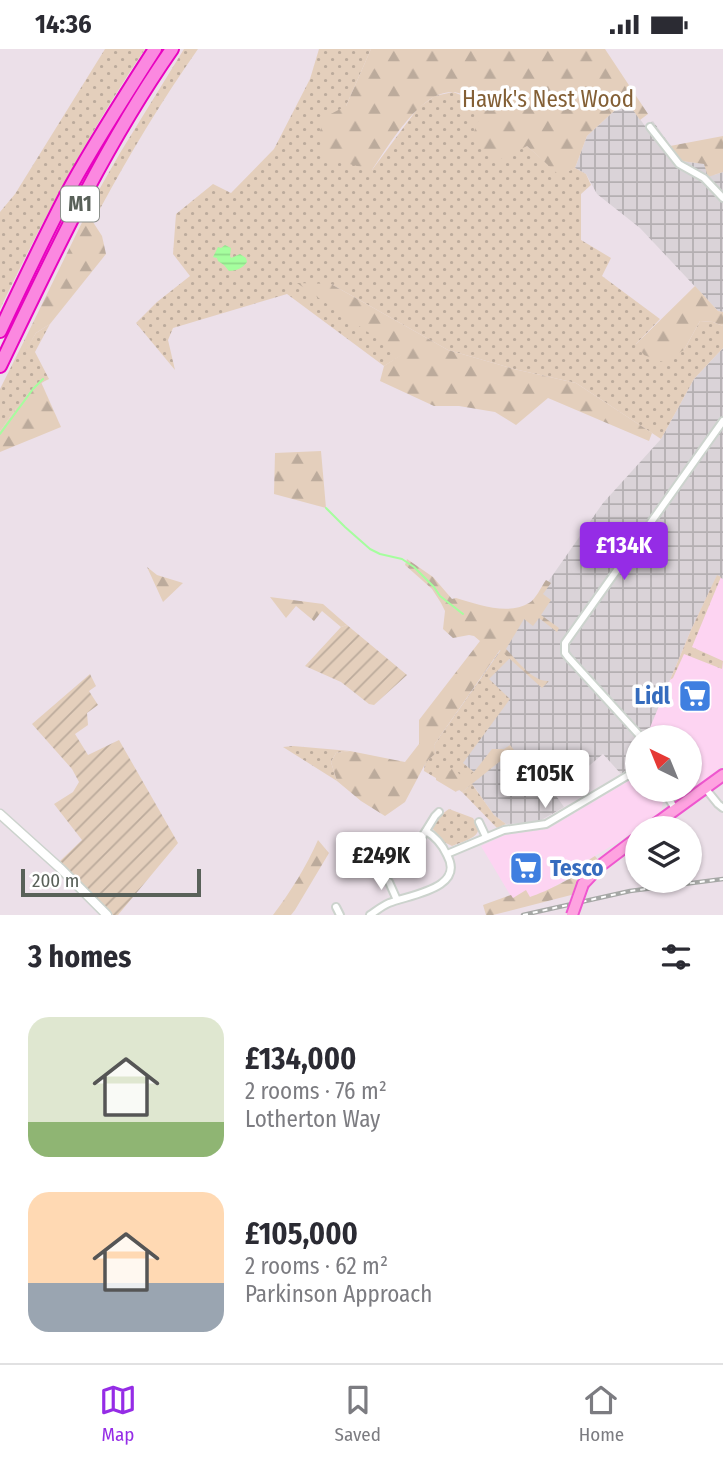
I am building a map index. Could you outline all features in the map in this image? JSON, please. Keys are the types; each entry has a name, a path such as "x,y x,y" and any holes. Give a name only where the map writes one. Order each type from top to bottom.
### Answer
{"highway":[{"name":"M1","path":"0,331 72,186 155,49"},
{"name":"M1","path":"0,366 86,193 128,118 172,49"}],"main road":[{"path":"666,816 723,775"},
{"path":"572,915 583,884 600,866 625,847"}],"street":[{"path":"650,127 679,164 704,178 723,198"},
{"path":"630,725 568,657 565,643 723,421"},
{"path":"447,854 514,828 546,824 625,777"},
{"path":"705,788 723,808"},
{"path":"671,802 675,809"},
{"path":"370,915 386,904 431,889 448,877 450,860 447,854 436,837 424,834 439,812"},
{"path":"0,814 107,915"},
{"path":"479,822 486,837"},
{"path":"389,882 397,900"},
{"path":"336,907 340,915"}],"shaded area":[{"path":"626,100 645,126 653,121 681,161 704,164 714,175 723,172 723,312 718,311 640,228 597,194 586,174 575,168 587,136"},
{"path":"225,245 231,248 231,258 240,254 247,262 237,270 229,271 213,257 218,247"},
{"path":"723,348 723,579 717,576 651,725 625,725 625,772 621,774 603,754 584,770 576,762 555,783 552,790 564,807 538,822 506,824 494,815 473,785 462,792 421,764 603,503 661,439 694,379"},
{"path":"717,575 723,579 723,764 702,783 702,725 650,725"},
{"path":"625,783 625,802 663,802 655,816 625,816 625,837 587,861 583,870 543,893 512,898 481,846 505,835 548,829"}],"green space":[{"path":"105,49 145,49 68,176 0,309 0,212 15,194"},
{"path":"184,49 198,49 147,127 101,207 92,202 120,153"},
{"path":"319,49 371,49 346,106 372,170 418,108 435,96 453,92 485,104 560,175 575,168 586,174 591,185 581,194 581,240 611,258 602,276 660,319 636,344 684,350 700,321 723,326 723,348 694,379 661,439 576,383 448,350 331,284 402,355 384,366 287,294 173,328 168,340 175,370 136,323 190,276 173,254 176,214 213,184 231,193 274,149 310,79"},
{"name":"Hawk's Nest Wood","path":"371,49 605,49 648,114 640,120 626,100 587,136 575,168 560,176 527,146 495,162 472,137 485,104 454,92 442,94 418,109 396,134 372,170 323,157 319,134 325,117 346,106"},
{"path":"723,136 723,172 708,177 704,164 681,161 670,146"},
{"path":"92,202 101,207 93,222 102,236 106,254 50,324 36,333 25,352 25,339"},
{"path":"297,283 331,284 448,350 576,383 652,433 649,441 548,398 516,425 495,412 459,406 434,406 380,381 384,366 401,355"},
{"path":"695,286 718,311 723,312 723,326 700,321 684,350 663,362 644,355 636,344"},
{"path":"50,324 35,352 49,379 28,395 0,431 0,389 25,339 25,351 36,333"},
{"path":"41,382 61,427 0,452 0,431 22,400"},
{"path":"321,451 326,508 274,494 275,453"},
{"path":"407,559 433,577 452,599 492,608 511,609 529,603 546,580 551,583 543,594 551,600 541,615 559,628 557,632 539,618 533,626 524,619 506,649 531,674 549,681 542,688 500,650 434,745 436,753 424,766 405,802 385,816 337,781 331,762 336,753 350,751 405,762 419,744 419,720 480,641 469,635 453,638 443,629 445,611 441,603 432,589 405,565"},
{"path":"147,567 157,575 183,583 163,602"},
{"path":"717,575 721,577 692,647 723,661 722,669 684,654 670,680 691,630"},
{"path":"270,597 323,604 347,625 341,627 322,611 314,621 296,606 286,618"},
{"path":"347,625 407,675 374,705 341,682 305,666 341,627"},
{"path":"501,650 510,658 489,679 510,699 463,763 474,772 458,791 424,771 425,765 436,753 434,745"},
{"path":"90,674 96,686 89,691 98,705 87,713 88,725 75,734 88,755 119,740 178,843 118,915 113,915 60,861 82,840 54,804 73,792 79,782 72,769 32,724"},
{"path":"510,745 514,750 462,792 458,789 456,792 436,780 436,774 441,769 450,771 454,766 459,774 467,777 492,749 504,749"},
{"path":"283,747 350,751 336,753 331,762 337,781"},
{"path":"472,784 494,815 506,824 497,828 462,792"},
{"path":"449,809 473,818 478,828 472,838 452,846 444,842 431,825"},
{"path":"318,840 329,853 295,910 291,915 273,915 298,879"},
{"path":"595,856 599,861 575,894 486,915 483,905 511,895 513,898 526,890 530,897 545,891 577,873"}],"waterway":[{"path":"0,434 43,379"},
{"path":"326,508 370,549 402,559 414,567 440,596 463,614"}],"railway":[{"path":"523,915 630,891 723,879"}],"place":[{"name":"Lidl","path":"695,696"},
{"name":"Tesco","path":"526,868"}]}
